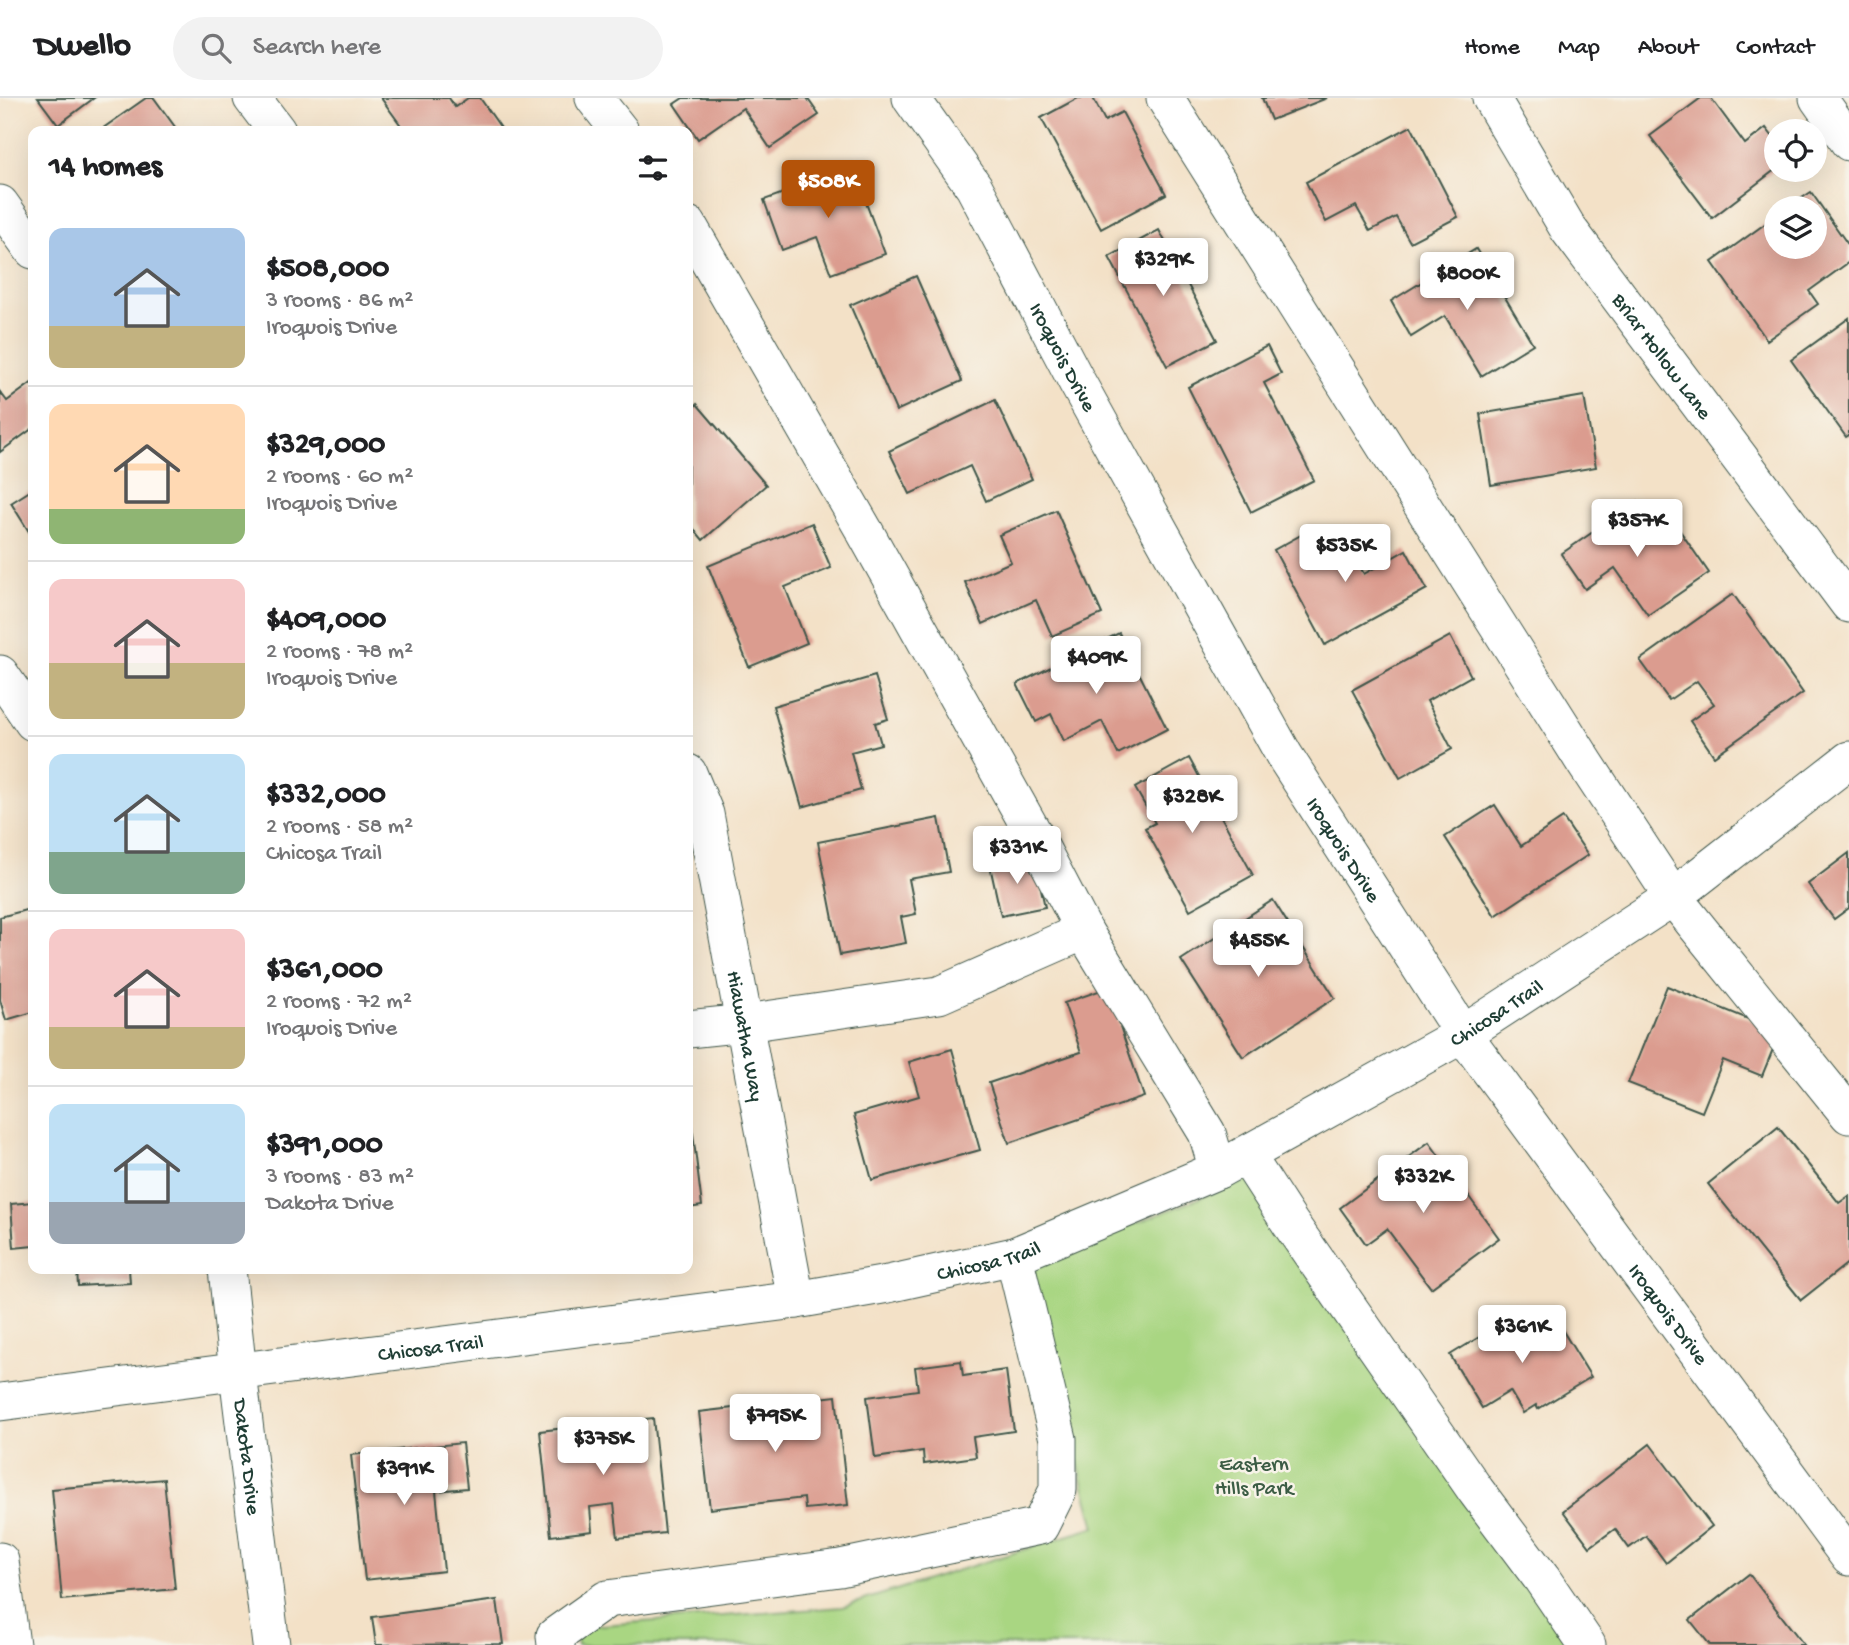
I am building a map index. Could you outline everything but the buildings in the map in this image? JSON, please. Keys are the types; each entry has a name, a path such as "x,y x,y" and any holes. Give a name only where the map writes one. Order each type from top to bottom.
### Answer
{"street":[{"path":"252,98 273,126"},
{"path":"594,98 616,126"},
{"name":"Iroquois Drive","path":"911,98 974,187 1077,382 1284,755 1462,1034 1849,1557"},
{"path":"1165,98 1585,763 1673,897 1849,1115"},
{"name":"Briar Hollow Lane","path":"1491,98 1569,230 1849,604"},
{"path":"1818,98 1849,142"},
{"path":"0,204 28,243"},
{"path":"693,234 865,532 1032,831 1084,931 1207,1133 1290,1223 1476,1491 1587,1645"},
{"path":"0,674 28,715"},
{"name":"Chicosa Trail","path":"0,1402 796,1300 888,1284 1014,1256 1232,1162 1462,1034 1673,897 1849,760"},
{"name":"Hiawatha Way","path":"693,785 705,814 796,1300"},
{"path":"693,1028 939,995 1084,931"},
{"path":"556,1645 555,1636 607,1599 840,1568 1040,1526 1058,1490 1058,1439 1014,1256"},
{"name":"Dakota Drive","path":"228,1274 271,1645"},
{"path":"0,1561 11,1645"}],"green space":[{"name":"Eastern Hills Park","path":"1250,1178 1575,1645 577,1645 575,1627 842,1607 1095,1527 1025,1267"}]}
